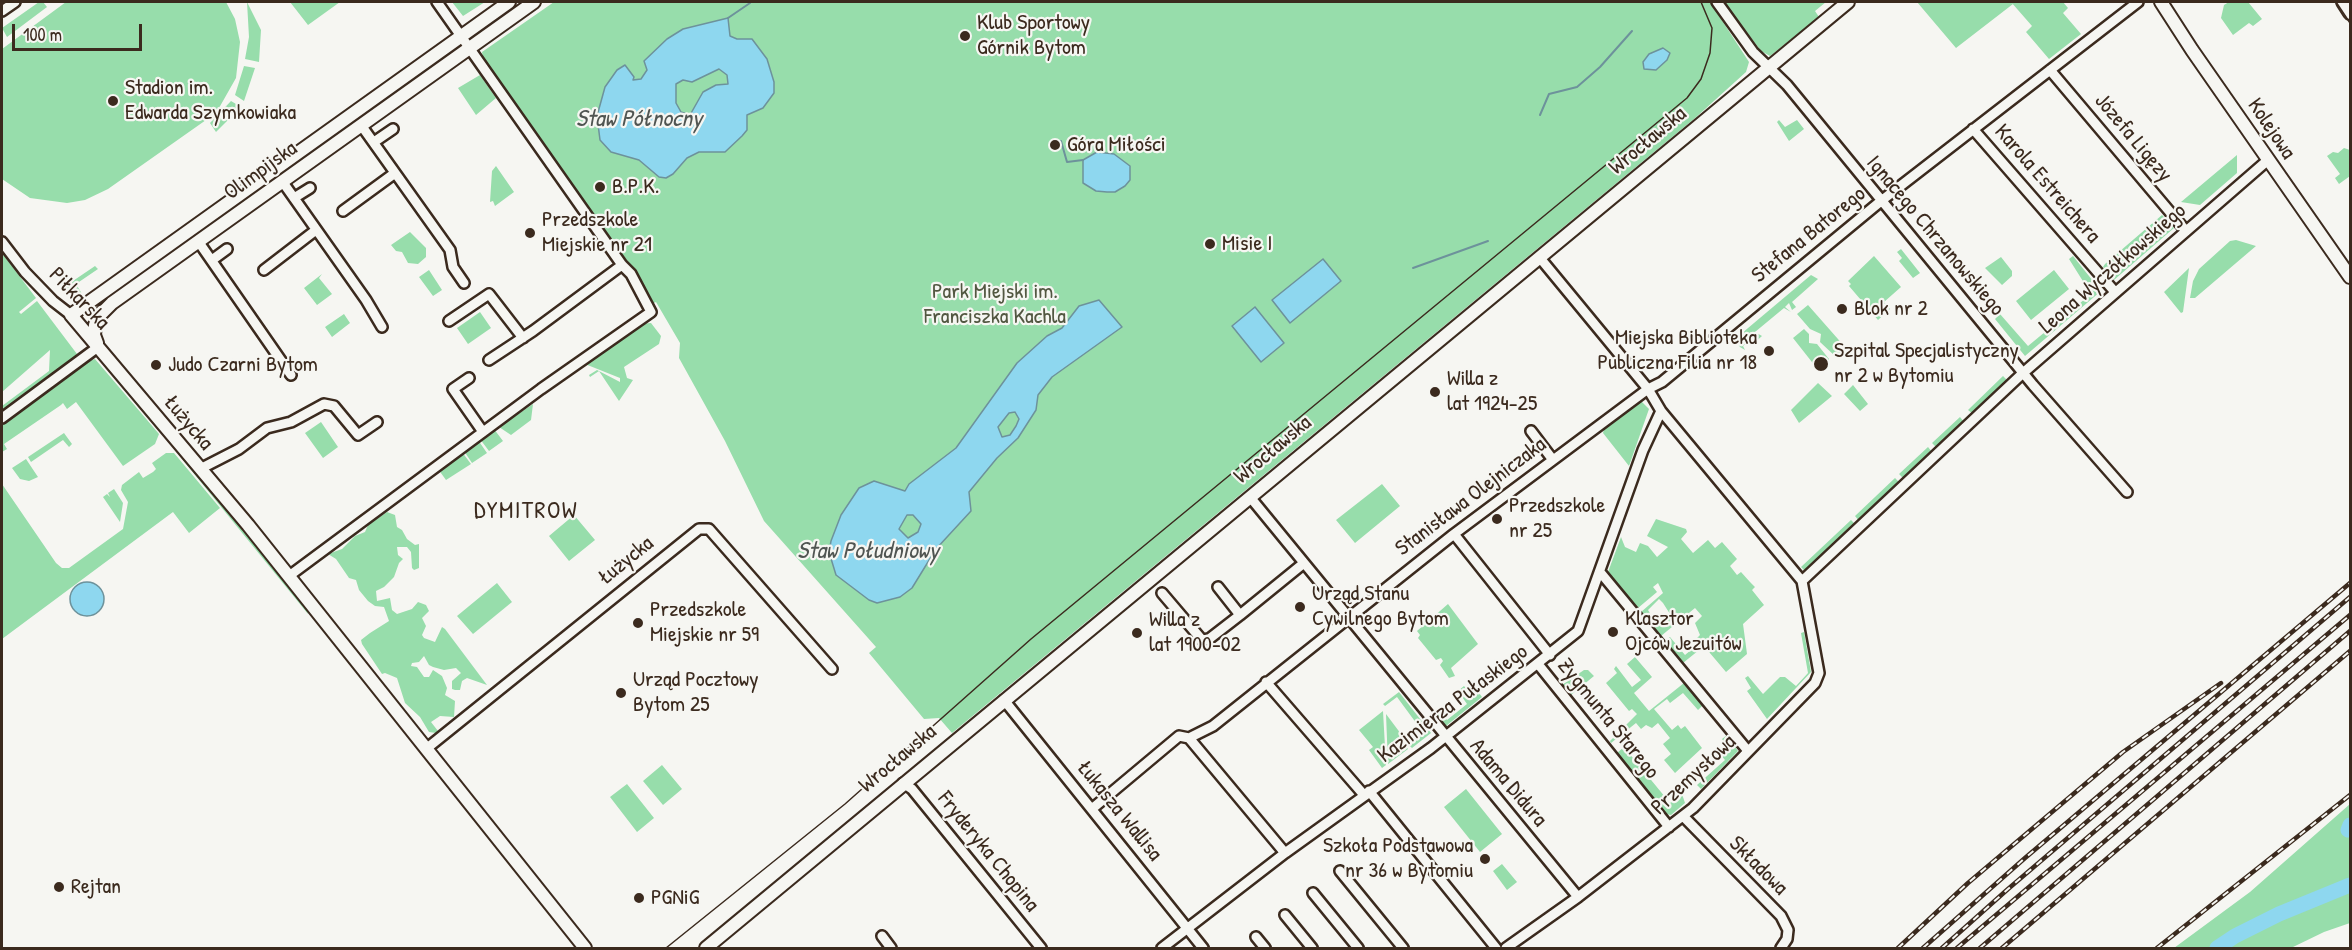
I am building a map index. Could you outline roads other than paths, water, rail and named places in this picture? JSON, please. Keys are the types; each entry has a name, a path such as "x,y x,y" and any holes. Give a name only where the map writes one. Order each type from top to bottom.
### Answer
{"street":[{"path":"2,11 15,2"},
{"path":"288,576 651,312 631,274 622,265 437,2"},
{"name":"Olimpijska","path":"71,315 509,2"},
{"name":"Olimpijska","path":"99,347 94,335 95,325 105,309 534,2"},
{"name":"Ignacego Chrzanowskiego","path":"1718,2 1750,48 1785,83 2023,373 2127,492"},
{"name":"Wrocławska","path":"706,948 1848,2"},
{"name":"Stefana Batorego","path":"1648,389 1662,382 1881,201 2138,2"},
{"name":"Kolejowa","path":"2161,2 2350,277"},
{"path":"2343,2 2350,13"},
{"name":"Józefa Ligęzy","path":"2050,70 2186,231"},
{"path":"366,104 374,115"},
{"path":"361,125 450,250 453,267 464,283"},
{"path":"374,142 393,129"},
{"name":"Karola Estreichera","path":"1973,129 2115,292"},
{"name":"Leona Wyczółkowskiego","path":"1802,581 2023,373 2268,160"},
{"path":"343,211 395,173"},
{"path":"282,181 382,327"},
{"path":"294,198 310,188"},
{"path":"212,215 219,226"},
{"path":"264,270 316,230"},
{"path":"198,241 291,375"},
{"name":"Piłkarska","path":"2,242 25,272 52,301 71,315 99,347 2,418"},
{"path":"212,260 227,249"},
{"path":"1540,258 1648,389 1661,411 1802,581"},
{"path":"489,360 523,338 622,265"},
{"path":"449,321 489,294 523,338"},
{"name":"Łużycka","path":"99,347 288,576 585,948"},
{"path":"470,378 453,389 483,432"},
{"name":"Stanisława Olejniczaka","path":"1093,808 1179,736 1189,738 1213,726 1454,534 1648,389"},
{"path":"200,469 239,449 267,428 291,422 324,404 334,406 358,435 377,422"},
{"name":"Kazimierza Pułaskiego","path":"1162,948 1285,854 1445,737 1578,631 1643,450 1661,411"},
{"path":"1531,431 1553,460"},
{"name":"Adama Didura","path":"1250,497 1578,897"},
{"name":"Łużycka","path":"426,749 699,529 709,529 832,669"},
{"path":"1454,534 1550,655"},
{"path":"1162,593 1202,640 1209,639 1304,563"},
{"path":"1600,572 1748,752"},
{"name":"Przemysłowa","path":"1506,948 1578,897 1683,816 1815,682 1820,673 1802,581"},
{"path":"1218,587 1240,615"},
{"name":"Zygmunta Starego","path":"1538,664 1670,827"},
{"path":"1266,682 1367,793 1496,948"},
{"name":"Łukasza Wallisa","path":"1004,700 1093,808 1203,948"},
{"path":"1189,738 1285,854"},
{"name":"Fryderyka Chopina","path":"903,783 912,789 1041,948"},
{"name":"Składowa","path":"1683,816 1781,916 1788,930 1787,939 1781,948"},
{"path":"1341,871 1403,948"},
{"path":"1313,893 1358,948"},
{"path":"1284,915 1312,948"},
{"name":"Wrocławska","path":"696,948 725,931"},
{"path":"882,936 891,948"},
{"path":"1256,937 1265,948"}],"water":[{"name":"Staw Północny","path":"728,18 730,36 737,39 752,39 767,59 774,82 774,93 763,108 747,115 747,130 725,152 699,152 687,158 673,174 666,178 659,177 639,160 611,152 600,140 597,116 605,87 617,70 625,65 634,77 633,80 641,79 647,70 644,61 667,39 683,29","holes":["719,69 727,75 728,84 716,85 703,92 690,115 681,112 676,103 676,84 683,80 692,82"]},
{"path":"1663,48 1670,53 1667,60 1656,70 1644,69 1643,62 1649,54"},
{"path":"1097,152 1114,154 1130,166 1130,180 1125,186 1115,192 1107,192 1096,191 1083,183 1083,160"},
{"path":"1323,259 1341,281 1290,323 1272,300"},
{"name":"Staw Południowy","path":"1099,300 1122,327 1052,377 1038,395 1036,410 1018,438 997,458 969,492 971,511 936,549 912,588 900,597 877,603 869,600 836,575 829,552 831,541 841,515 859,488 874,481 905,491 909,484 956,448 1017,363 1047,336 1062,328 1079,306","holes":["1015,412 1019,419 1016,426 1010,435 1002,437 998,427 1009,413","907,515 913,515 921,524 918,532 908,538 899,529"]},
{"path":"1255,307 1284,343 1261,362 1232,326"},
{"path":"87,582 99,587 104,599 99,611 87,616 75,611 70,599 75,587"}],"waterway":[{"path":"728,18 750,3"},
{"path":"1540,115 1549,94 1577,87 1600,67 1632,31"},
{"path":"1061,141 1067,162 1083,160"},
{"path":"1413,268 1488,241"},
{"path":"2348,830 2350,825"},
{"path":"2217,948 2235,936 2279,914 2350,885"}],"tram line":[{"path":"666,948 845,804 1031,639 1687,98 1701,79 1710,53 1712,28 1701,2"},
{"path":"2336,2 2350,23"}],"railway":[{"path":"1923,948 2025,858 2350,583"},
{"path":"1942,948 2350,597"},
{"path":"1957,948 2350,615"},
{"path":"1980,948 2350,631"},
{"path":"2002,948 2350,651"},
{"path":"1898,948 1968,883 2123,752 2221,683"},
{"path":"2157,948 2350,795"}],"place":[{"name":"Klub Sportowy Górnik Bytom","path":"965,36"},
{"name":"Stadion im. Edwarda Szymkowiaka","path":"113,101"},
{"name":"Góra Miłości","path":"1055,145"},
{"name":"B.P.K.","path":"600,187"},
{"name":"Przedszkole Miejskie nr 21","path":"530,233"},
{"name":"Misie I","path":"1210,244"},
{"name":"Blok nr 2","path":"1842,309"},
{"name":"Miejska Biblioteka Publiczna Filia nr 18","path":"1769,351"},
{"name":"Szpital Specjalistyczny nr 2 w Bytomiu","path":"1821,364"},
{"name":"Judo Czarni Bytom","path":"156,365"},
{"name":"Willa z lat 1924-25","path":"1435,392"},
{"name":"Przedszkole nr 25","path":"1497,519"},
{"name":"Urząd Stanu Cywilnego Bytom","path":"1300,607"},
{"name":"Przedszkole Miejskie nr 59","path":"638,623"},
{"name":"Klasztor Ojców Jezuitów","path":"1613,632"},
{"name":"Willa z lat 1900-02","path":"1137,633"},
{"name":"Urząd Pocztowy Bytom 25","path":"621,693"},
{"name":"Szkoła Podstawowa nr 36 w Bytomiu","path":"1485,859"},
{"name":"Rejtan","path":"59,887"},
{"name":"PGNiG","path":"639,898"}],"district":[{"name":"DYMITROW","path":"526,512"}],"park label":[{"name":"Park Miejski im. Franciszka Kachla","path":"995,304"}]}
